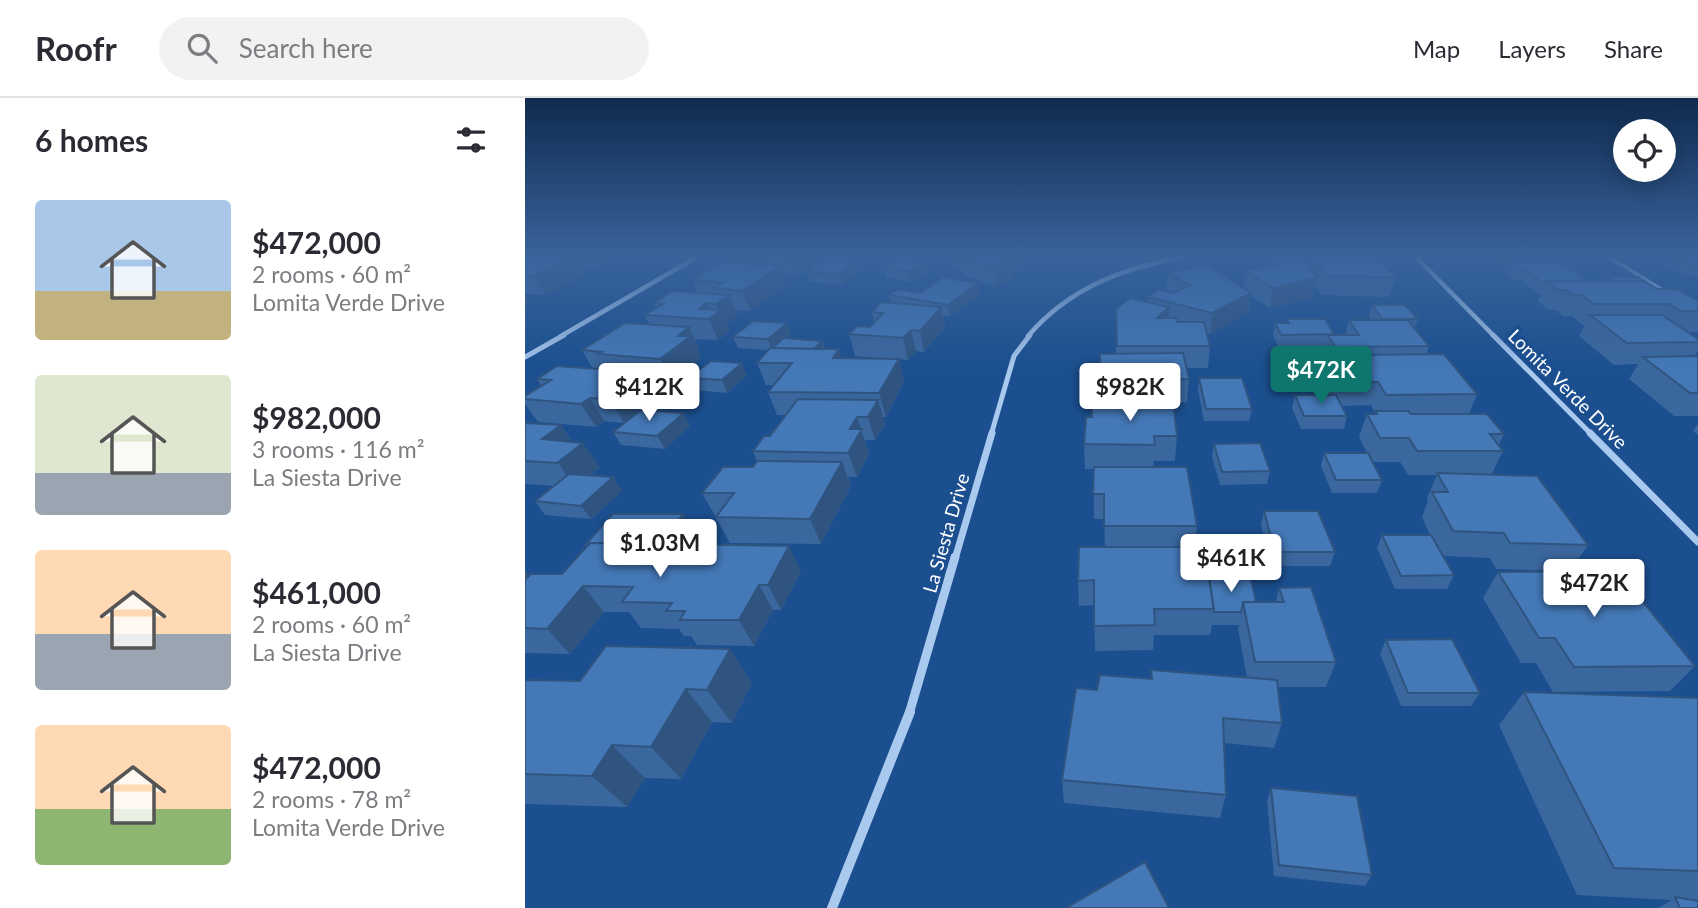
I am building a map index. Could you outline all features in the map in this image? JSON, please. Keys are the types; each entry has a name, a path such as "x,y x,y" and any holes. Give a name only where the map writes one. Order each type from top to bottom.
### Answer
{"street":[{"path":"525,357 632,295"},
{"name":"La Siesta Drive","path":"832,908 911,710 1014,356 1031,330 1073,295"},
{"name":"Lomita Verde Drive","path":"1453,295 1698,542"}],"lane":[{"path":"1671,295 1676,298"}],"building":[{"path":"666,295 729,295 716,304 707,303 699,309 721,310 709,319 645,315 663,304 654,303"},
{"path":"889,295 962,295 948,305"},
{"path":"1151,295 1247,295 1212,313 1148,297"},
{"path":"1573,295 1687,295 1698,301 1698,311 1681,311 1669,304 1594,304 1582,295"},
{"path":"1130,298 1169,307 1157,318 1176,318 1177,322 1204,322 1210,346 1117,346 1116,309"},
{"path":"882,302 941,307 920,331 911,330 903,338 849,334 857,326 870,327 883,313 872,312"},
{"path":"1372,305 1405,305 1418,319 1382,319"},
{"path":"1590,315 1662,315 1698,339 1698,342 1627,343"},
{"path":"1287,319 1325,319 1334,334 1281,335 1275,323 1289,323"},
{"path":"1349,320 1408,320 1429,346 1335,347 1328,335 1359,335"},
{"path":"753,321 787,323 768,339 733,337"},
{"path":"625,323 689,327 678,336 691,336 660,359 598,354 602,352 582,350"},
{"path":"784,338 822,341 814,349 772,348"},
{"path":"770,348 839,349 833,358 899,359 879,393 768,392 792,363 757,363"},
{"path":"1183,353 1189,379 1139,380 1139,387 1100,387 1100,354"},
{"path":"1444,354 1477,394 1386,395 1378,382 1337,383 1329,368 1360,368 1352,355"},
{"path":"1698,356 1698,393 1690,393 1643,357"},
{"path":"711,361 742,363 722,380 689,378"},
{"path":"557,366 625,371 611,381 632,383 610,399 590,398 581,404 525,399 525,396 551,380 537,379"},
{"path":"1199,378 1242,378 1252,409 1206,409"},
{"path":"1295,395 1336,395 1347,416 1304,416"},
{"path":"798,399 878,400 868,417 857,417 850,429 862,429 848,453 753,451 764,436 770,436"},
{"path":"1092,401 1173,402 1177,436 1154,436 1155,445 1084,444 1086,417 1092,417"},
{"path":"641,410 684,413 657,436 613,432"},
{"path":"1375,411 1487,414 1504,434 1490,434 1503,451 1417,451 1409,438 1380,438 1367,414 1377,414"},
{"path":"525,423 561,425 542,439 583,443 557,463 525,461"},
{"path":"1260,443 1270,471 1222,472 1214,444"},
{"path":"1324,453 1368,453 1382,480 1336,480"},
{"path":"757,461 842,462 810,519 716,517 734,493 702,493 723,467 753,467"},
{"path":"1094,467 1187,467 1197,526 1104,526 1104,494 1093,494"},
{"path":"1437,473 1537,476 1588,545 1510,543 1504,533 1453,531 1432,492 1448,492"},
{"path":"569,474 613,477 581,506 535,501"},
{"path":"1264,511 1318,511 1335,552 1275,552"},
{"path":"613,514 683,514 660,544 585,545"},
{"path":"1382,535 1431,535 1454,575 1401,576"},
{"path":"590,543 789,546 768,585 759,585 739,620 680,620 685,611 666,611 672,603 622,602 633,587 583,586 547,629 525,628 525,580 531,574 562,574"},
{"path":"1079,547 1188,547 1190,558 1206,558 1214,609 1154,609 1155,625 1094,626 1094,580 1078,581"},
{"path":"1618,571 1695,666 1574,667 1555,638 1539,638 1498,572"},
{"path":"1209,579 1251,579 1256,602 1243,602 1241,612 1214,612"},
{"path":"1311,587 1336,662 1255,662 1243,602 1284,602 1279,588"},
{"path":"1452,639 1480,693 1408,693 1386,640"},
{"path":"606,646 730,649 707,690 686,689 651,747 612,745 592,776 525,774 525,680 580,681"},
{"path":"1151,670 1277,680 1282,723 1223,718 1226,795 1062,780 1076,688 1097,690 1100,675 1152,679"},
{"path":"1524,692 1698,698 1698,871 1614,868"},
{"path":"1271,788 1357,796 1372,875 1279,865"},
{"path":"1145,862 1169,908 1066,908"},
{"path":"1675,897 1698,901 1698,908 1680,908"}]}
